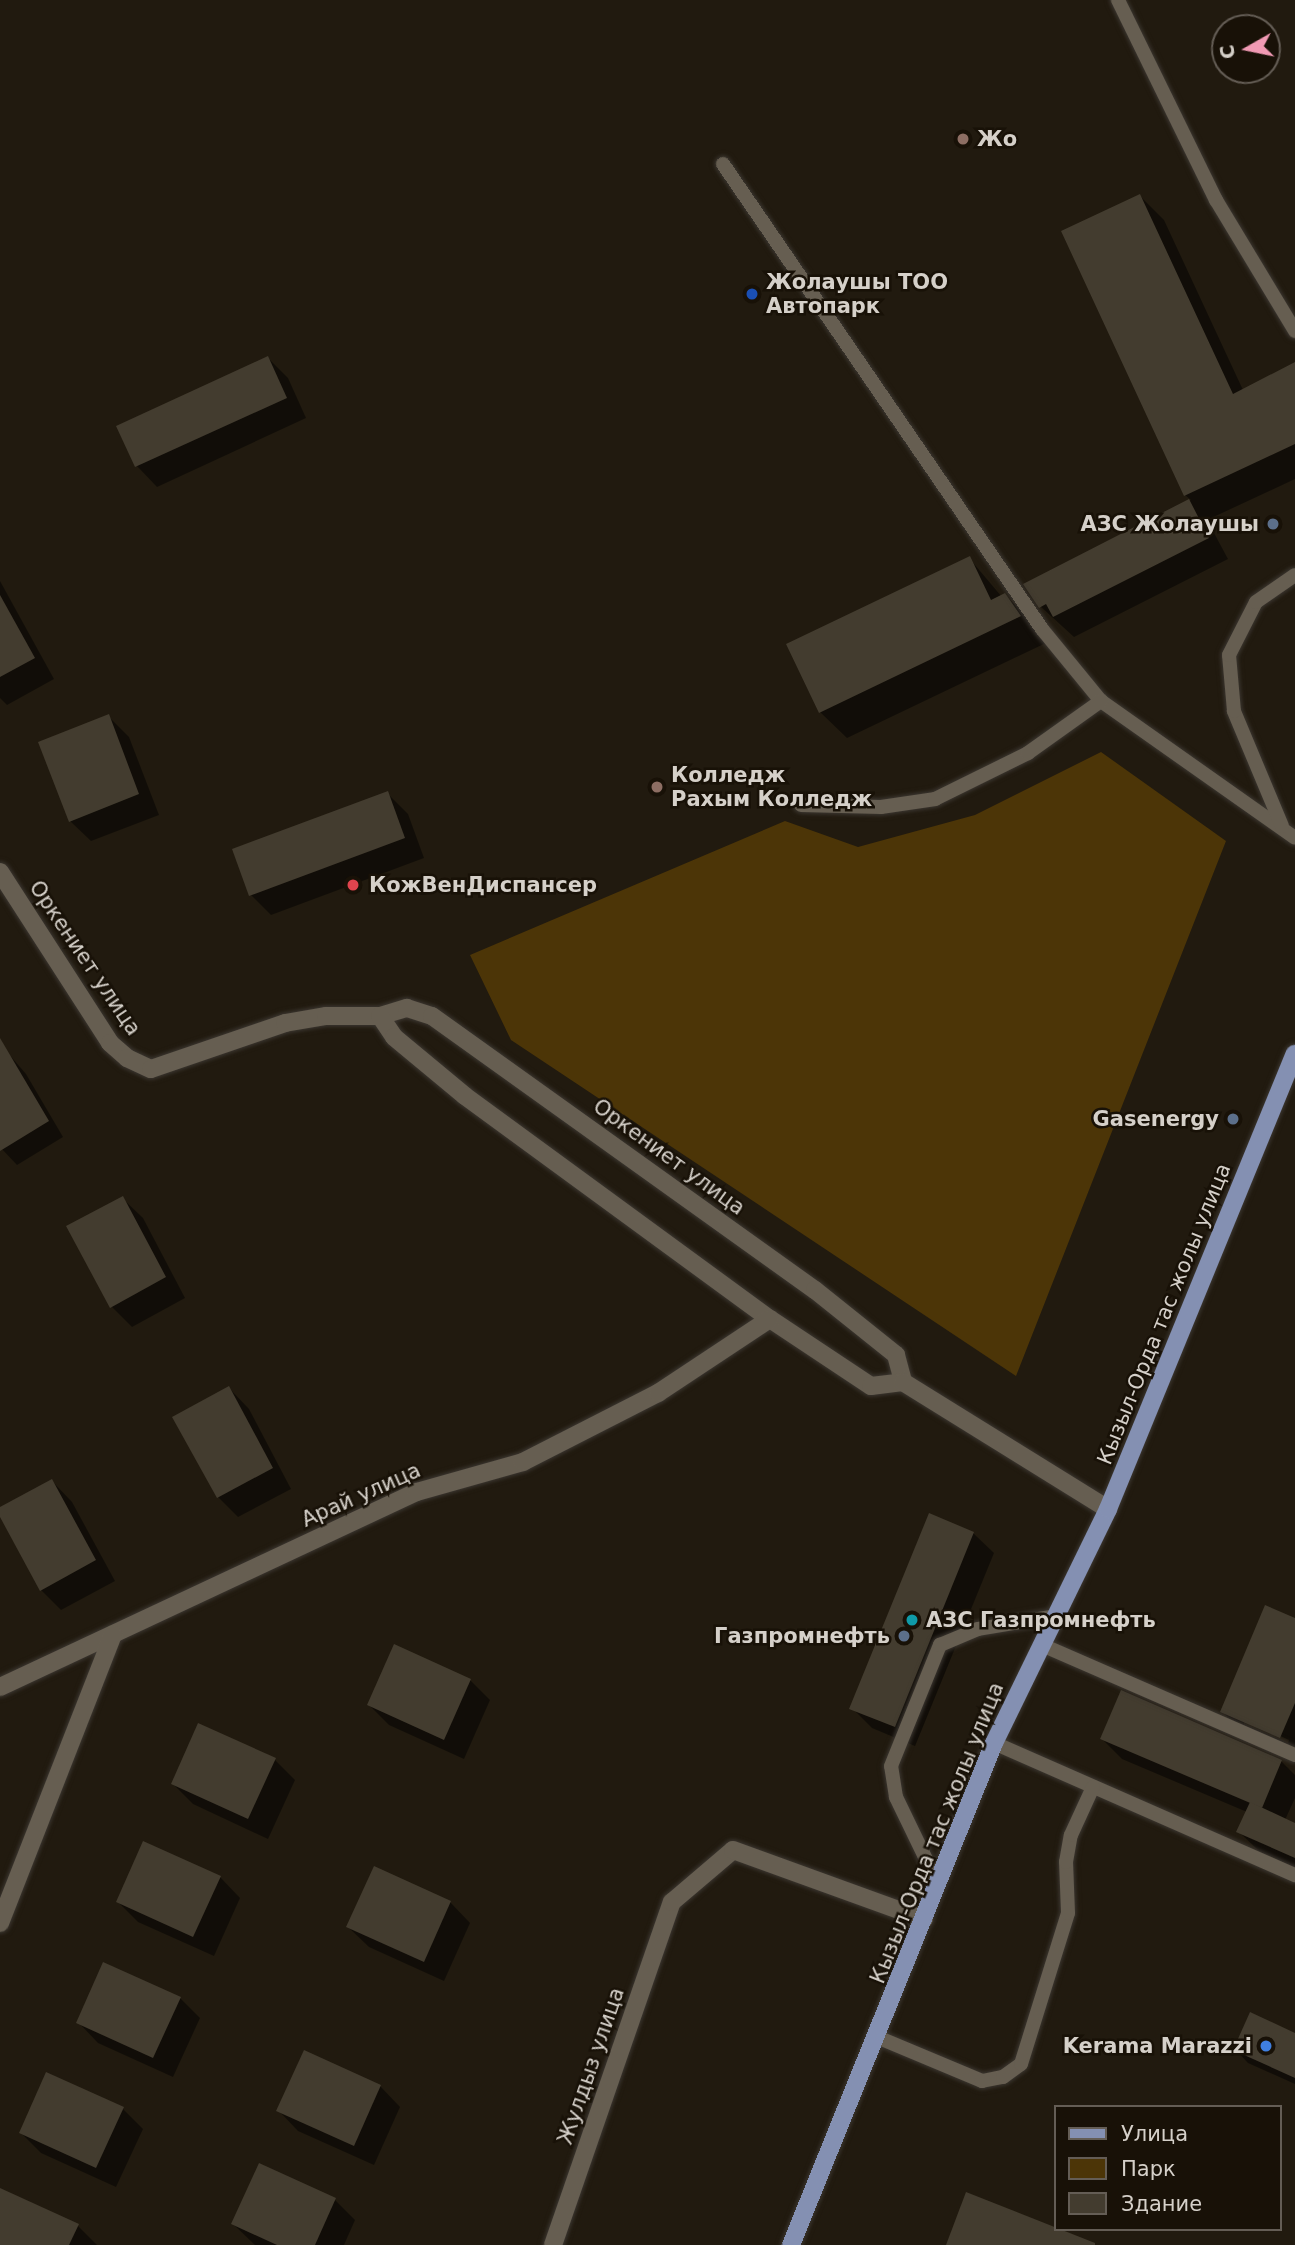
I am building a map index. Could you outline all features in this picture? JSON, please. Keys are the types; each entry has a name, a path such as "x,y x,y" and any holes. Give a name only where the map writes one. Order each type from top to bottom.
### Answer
{"main road":[{"name":"Кызыл-Орда тас жолы улица","path":"788,2244 877,2037 994,1743 1108,1509 1295,1054"}],"street":[{"name":"Оркениет улица","path":"0,872 110,1043 151,1069 285,1023 326,1016 380,1016 407,1008 450,1026 815,1290 896,1355 903,1382"},
{"path":"380,1016 394,1037 465,1096 770,1319 871,1386 903,1382 1108,1509"},
{"name":"Арай улица","path":"0,1687 417,1492 523,1462 658,1393 770,1319"},
{"path":"0,1923 113,1634"},
{"name":"Жулдыз улица","path":"553,2245 672,1902 733,1850 924,1919"}],"lane":[{"path":"1118,0 1216,200 1295,331"},
{"path":"723,164 1041,629 1101,701 1164,750 1282,826 1295,838"},
{"path":"1282,826 1234,711 1229,655 1256,602 1295,575"},
{"path":"801,805 881,807 935,799 1028,753 1101,701"},
{"path":"938,1884 896,1797 891,1766 940,1646 978,1629 1056,1616"},
{"path":"1042,1645 1295,1755"},
{"path":"994,1743 1295,1875"},
{"path":"877,2037 982,2081 1003,2077 1021,2064 1068,1913 1066,1862 1071,1835 1093,1787"}],"green space":[{"path":"1101,752 1226,841 1016,1376 511,1040 470,955 785,821 858,847 975,815"}],"building":[{"path":"1140,194 1233,394 1295,362 1295,444 1184,496 1061,231"},
{"path":"268,356 287,398 135,467 116,426"},
{"path":"1189,499 1209,538 1053,617 1046,604 1039,608 1023,584"},
{"path":"970,556 991,600 1005,593 1021,616 819,713 786,644"},
{"path":"0,595 35,658 0,677"},
{"path":"109,714 139,794 69,822 38,742"},
{"path":"388,791 405,838 249,896 232,849"},
{"path":"0,1038 49,1121 0,1151"},
{"path":"123,1196 166,1277 110,1308 66,1226"},
{"path":"229,1386 273,1468 217,1498 172,1417"},
{"path":"52,1479 96,1560 40,1591 0,1517 0,1507"},
{"name":"АЗС Газпромнефть","path":"929,1513 974,1532 895,1727 849,1709"},
{"path":"1265,1605 1295,1618 1295,1703 1280,1738 1220,1712"},
{"path":"394,1644 471,1679 444,1740 367,1705"},
{"path":"1121,1690 1282,1760 1262,1808 1100,1739"},
{"path":"198,1723 276,1758 248,1819 171,1784"},
{"path":"1250,1802 1295,1823 1295,1858 1236,1832"},
{"path":"143,1841 221,1876 193,1937 116,1902"},
{"path":"374,1866 451,1901 424,1962 346,1927"},
{"path":"103,1962 181,1997 153,2058 76,2023"},
{"path":"1250,2012 1295,2033 1295,2078 1233,2050"},
{"path":"304,2050 381,2085 354,2146 276,2111"},
{"path":"46,2072 124,2107 96,2168 19,2133"},
{"path":"259,2163 336,2198 315,2245 277,2245 231,2224"},
{"path":"0,2188 79,2224 69,2245 0,2245"},
{"path":"966,2192 1054,2227 1054,2231 1065,2231 1095,2243 1095,2245 946,2245"}],"place":[{"name":"Жо","path":"963,139"},
{"name":"Жолаушы ТОО Автопарк","path":"752,294"},
{"name":"АЗС Жолаушы","path":"1273,524"},
{"name":"Колледж Рахым Колледж","path":"657,787"},
{"name":"КожВенДиспансер","path":"353,885"},
{"name":"Gasenergy","path":"1233,1119"},
{"name":"АЗС Газпромнефть","path":"912,1620"},
{"name":"Газпромнефть","path":"904,1636"},
{"name":"Kerama Marazzi","path":"1266,2046"}]}
